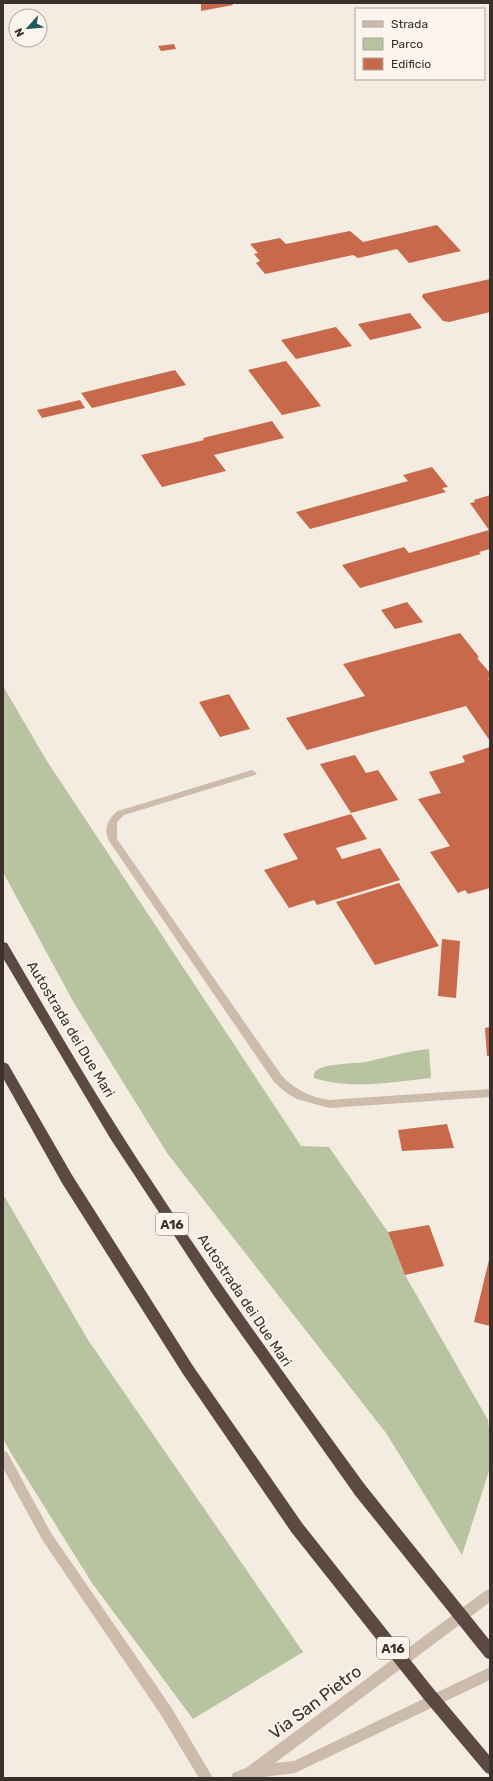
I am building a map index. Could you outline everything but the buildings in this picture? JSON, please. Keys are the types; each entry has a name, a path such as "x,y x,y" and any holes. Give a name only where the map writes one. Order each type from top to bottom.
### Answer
{"highway":[{"name":"Autostrada dei Due Mari","path":"3,946 25,987 127,1156 250,1340 360,1490 490,1652"},
{"name":"A16","path":"3,1067 75,1193 188,1370 297,1528 427,1692 490,1768"}],"street":[{"path":"252,773 121,813 113,819 110,830 112,839 278,1079 299,1097 314,1102 329,1104 490,1093"},
{"path":"3,1456 47,1537 166,1711 206,1778"},
{"name":"Via San Pietro","path":"238,1778 251,1773 490,1595"},
{"path":"251,1773 295,1767 490,1673"}],"green space":[{"path":"3,686 45,758 301,1146 329,1147 388,1232 405,1275 488,1420 490,1438 490,1468 462,1555 386,1433 167,1153 74,1003 4,874"},
{"path":"429,1049 431,1078 387,1083 343,1084 314,1078 314,1073 316,1071 327,1066 366,1062"},
{"path":"3,1194 88,1340 303,1652 193,1719 92,1583 3,1439"}]}
